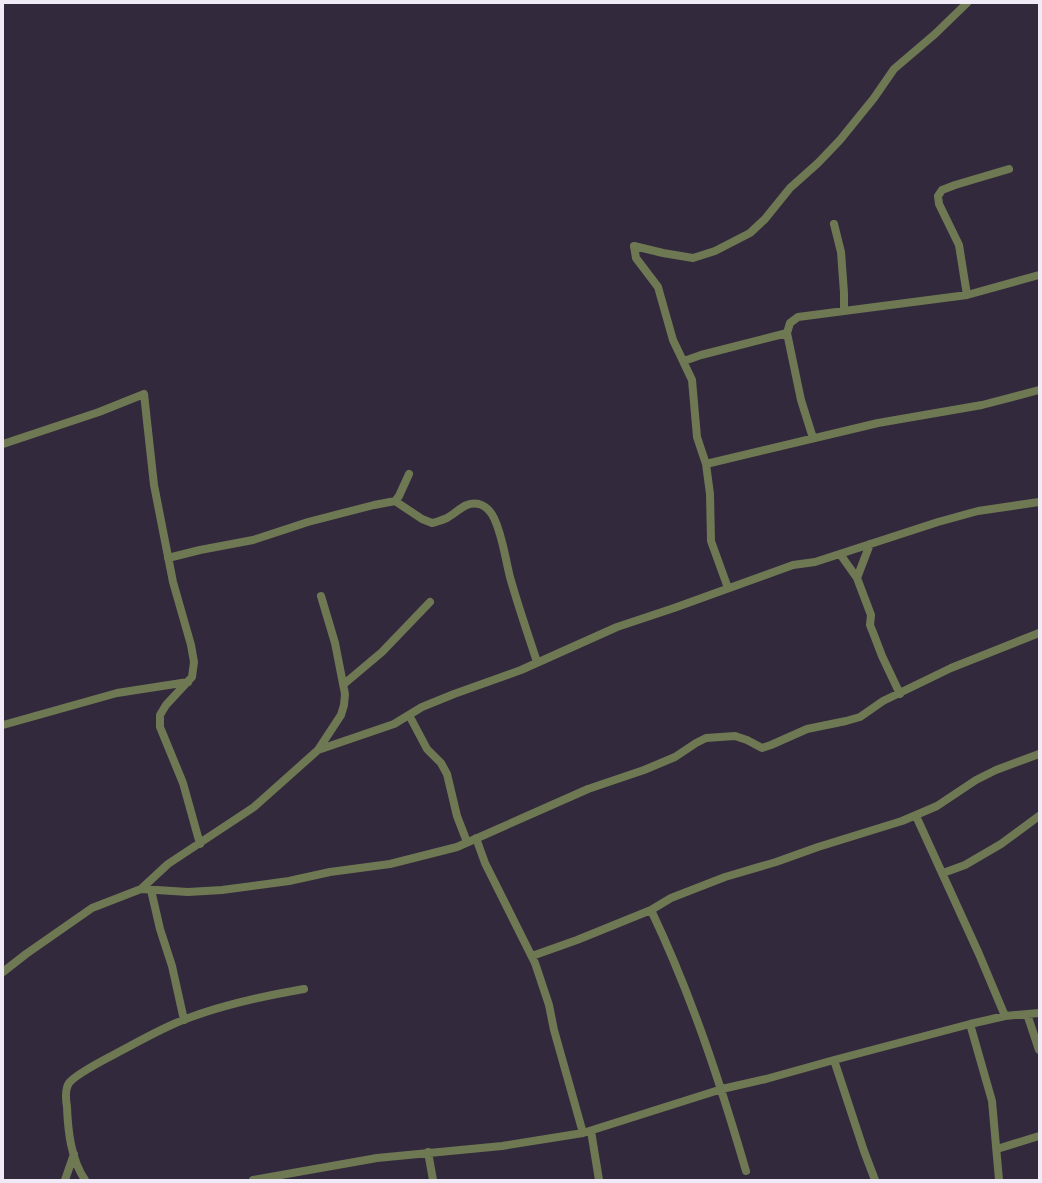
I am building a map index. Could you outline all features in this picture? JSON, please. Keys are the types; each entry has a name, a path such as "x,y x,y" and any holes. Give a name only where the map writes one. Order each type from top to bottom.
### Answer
{"street":[{"path":"728,588 711,541 710,494 706,464 698,437 692,380 673,340 658,287 636,258 634,246 693,258 715,251 750,233 765,218 790,188 818,163 840,140 874,98 894,69 968,3"},
{"path":"967,295 959,245 940,204 938,196 942,190 955,185 1009,170"},
{"path":"834,224 841,252 844,311"},
{"path":"812,438 801,400 787,333 790,322 798,317 967,295 1039,276"},
{"path":"684,361 787,333"},
{"path":"706,464 878,423 982,405 1039,390"},
{"path":"3,444 99,412 144,394 154,485 173,582 191,645 194,662 192,677 166,705 160,715 160,728 183,783 200,844"},
{"path":"395,501 409,474"},
{"path":"168,558 253,540 308,522 395,501 422,519 432,523 448,517 463,506 479,504 485,507 495,520 507,560 509,575 537,662"},
{"path":"318,750 394,724 422,707 520,670 617,627 793,565 815,562 938,522 978,511 1039,502"},
{"path":"857,578 870,544"},
{"path":"840,554 857,578 871,615 870,625 882,656 900,694"},
{"path":"3,972 92,908 141,889 168,864 254,807 318,750 341,715 344,705 344,684 332,632 321,596"},
{"path":"344,684 382,652 430,602"},
{"path":"141,889 188,892 222,890 289,881 330,872 390,864 457,847 588,789 644,770 676,757 706,738 735,736 747,740 762,748 807,729 860,717 883,702 951,668 1039,633"},
{"path":"3,725 117,693 188,682"},
{"path":"409,715 427,749 441,763 447,774 457,816 467,842"},
{"path":"532,956 577,940 651,910 671,898 725,877 776,862 916,816 937,806 976,780 996,770 1039,754"},
{"path":"916,816 943,873 1005,1016"},
{"path":"943,873 965,865 1001,844 1039,816"},
{"path":"476,838 485,863 532,956 549,1005 554,1030 587,1132 599,1180"},
{"path":"151,890 160,929 172,966 184,1020"},
{"path":"651,910 690,997 704,1041 722,1089 746,1171"},
{"path":"85,1180 80,1173 67,1126 66,1097 69,1084 107,1058 156,1032 184,1020 220,1007 266,995 304,989"},
{"path":"253,1180 377,1158 502,1146 587,1132 722,1089 766,1079 970,1024 1005,1016 1039,1013"},
{"path":"1028,1014 1039,1050"},
{"path":"970,1024 992,1101 999,1180"},
{"path":"834,1060 875,1180"},
{"path":"997,1149 1039,1136"},
{"path":"428,1152 433,1180"},
{"path":"65,1180 74,1154"}]}
